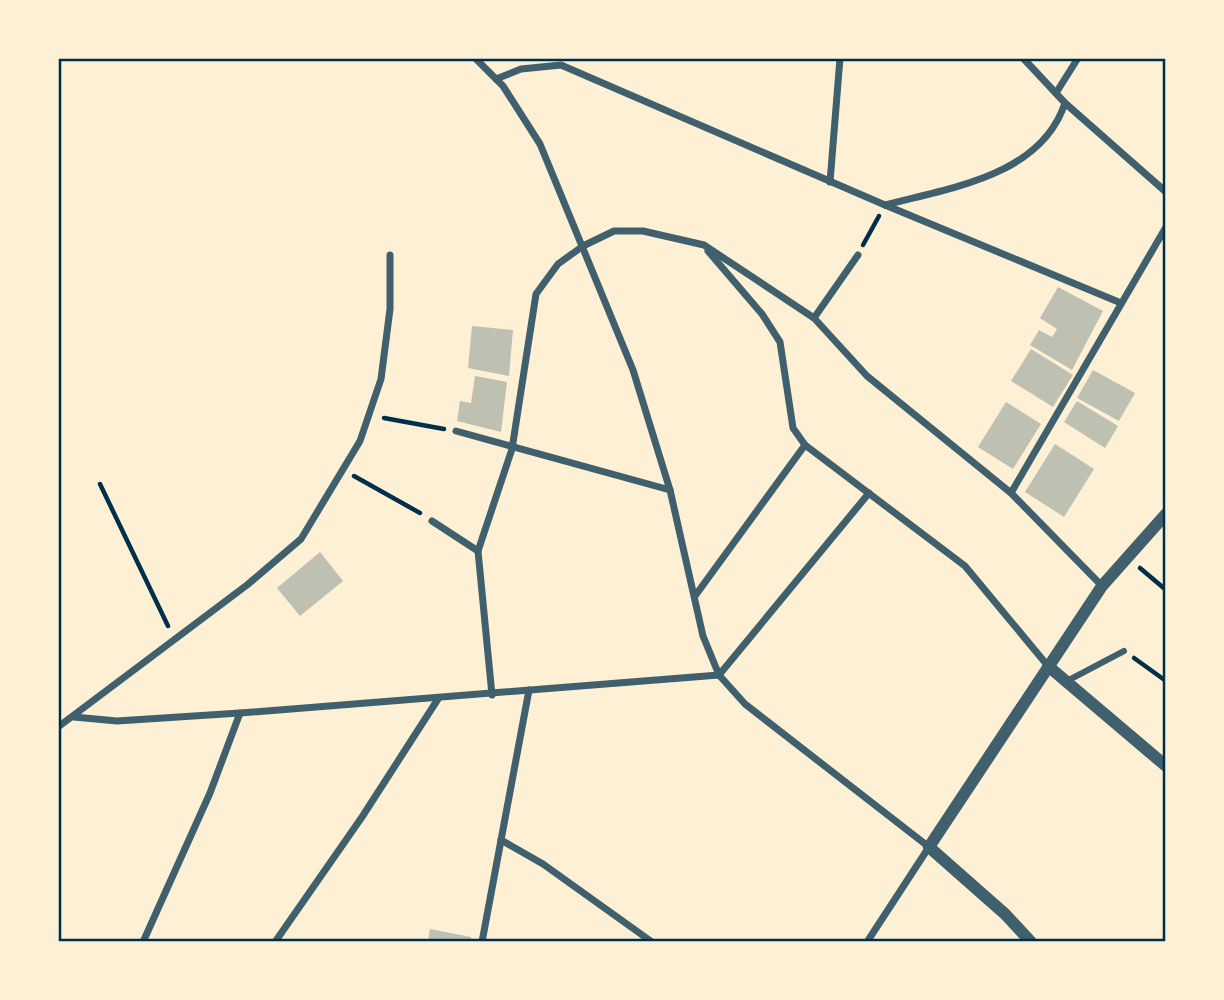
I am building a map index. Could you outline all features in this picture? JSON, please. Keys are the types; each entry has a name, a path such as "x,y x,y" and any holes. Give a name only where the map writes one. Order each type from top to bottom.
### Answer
{"street":[{"path":"475,58 496,79 540,144 633,370 670,490 703,636 719,675 745,704 929,847 1005,914 1031,942"},
{"path":"830,182 839,58"},
{"path":"1023,58 1065,103 1166,192"},
{"path":"1056,93 1078,58"},
{"path":"496,79 522,69 561,65 830,182 1121,303"},
{"path":"885,205 971,184 1010,165 1045,140 1058,124 1065,103"},
{"path":"1011,493 1166,227"},
{"path":"492,695 478,551 512,449 536,294 558,264 583,246 614,231 643,231 704,245 814,318 867,376 1011,493 1102,586"},
{"path":"704,245 762,314 780,342 793,428 806,445 965,566 1048,666 1166,766"},
{"path":"58,727 74,718 247,585 301,539 360,441 381,379 390,309 390,255"},
{"path":"814,318 858,255"},
{"path":"456,431 512,449 670,490"},
{"path":"695,596 806,445"},
{"path":"74,718 117,721 240,713 719,675 869,493"},
{"path":"867,942 1102,586 1166,514"},
{"path":"432,521 478,551"},
{"path":"1065,682 1124,651"},
{"path":"482,942 529,690"},
{"path":"275,942 362,817 438,699"},
{"path":"143,942 210,793 240,713"},
{"path":"501,840 543,863 652,942"}],"path":[{"path":"858,255 885,205"},
{"path":"369,415 456,431"},
{"path":"344,471 432,521"},
{"path":"100,484 174,639"},
{"path":"1126,556 1166,590"},
{"path":"1124,651 1166,681"}],"building":[{"path":"1058,287 1103,311 1072,370 1030,345 1039,330 1052,337 1057,329 1040,318"},
{"path":"472,326 513,330 509,376 468,368"},
{"path":"1031,349 1073,375 1053,407 1011,381"},
{"path":"1093,370 1135,393 1119,421 1077,398"},
{"path":"475,376 507,382 501,432 457,421 460,401 471,403"},
{"path":"1077,401 1118,426 1105,448 1064,422"},
{"path":"1006,402 1041,424 1013,469 978,447"},
{"path":"1055,444 1094,469 1064,517 1025,492"},
{"path":"320,552 343,581 300,616 277,588"},
{"path":"430,929 471,937 471,942 428,942"}]}
